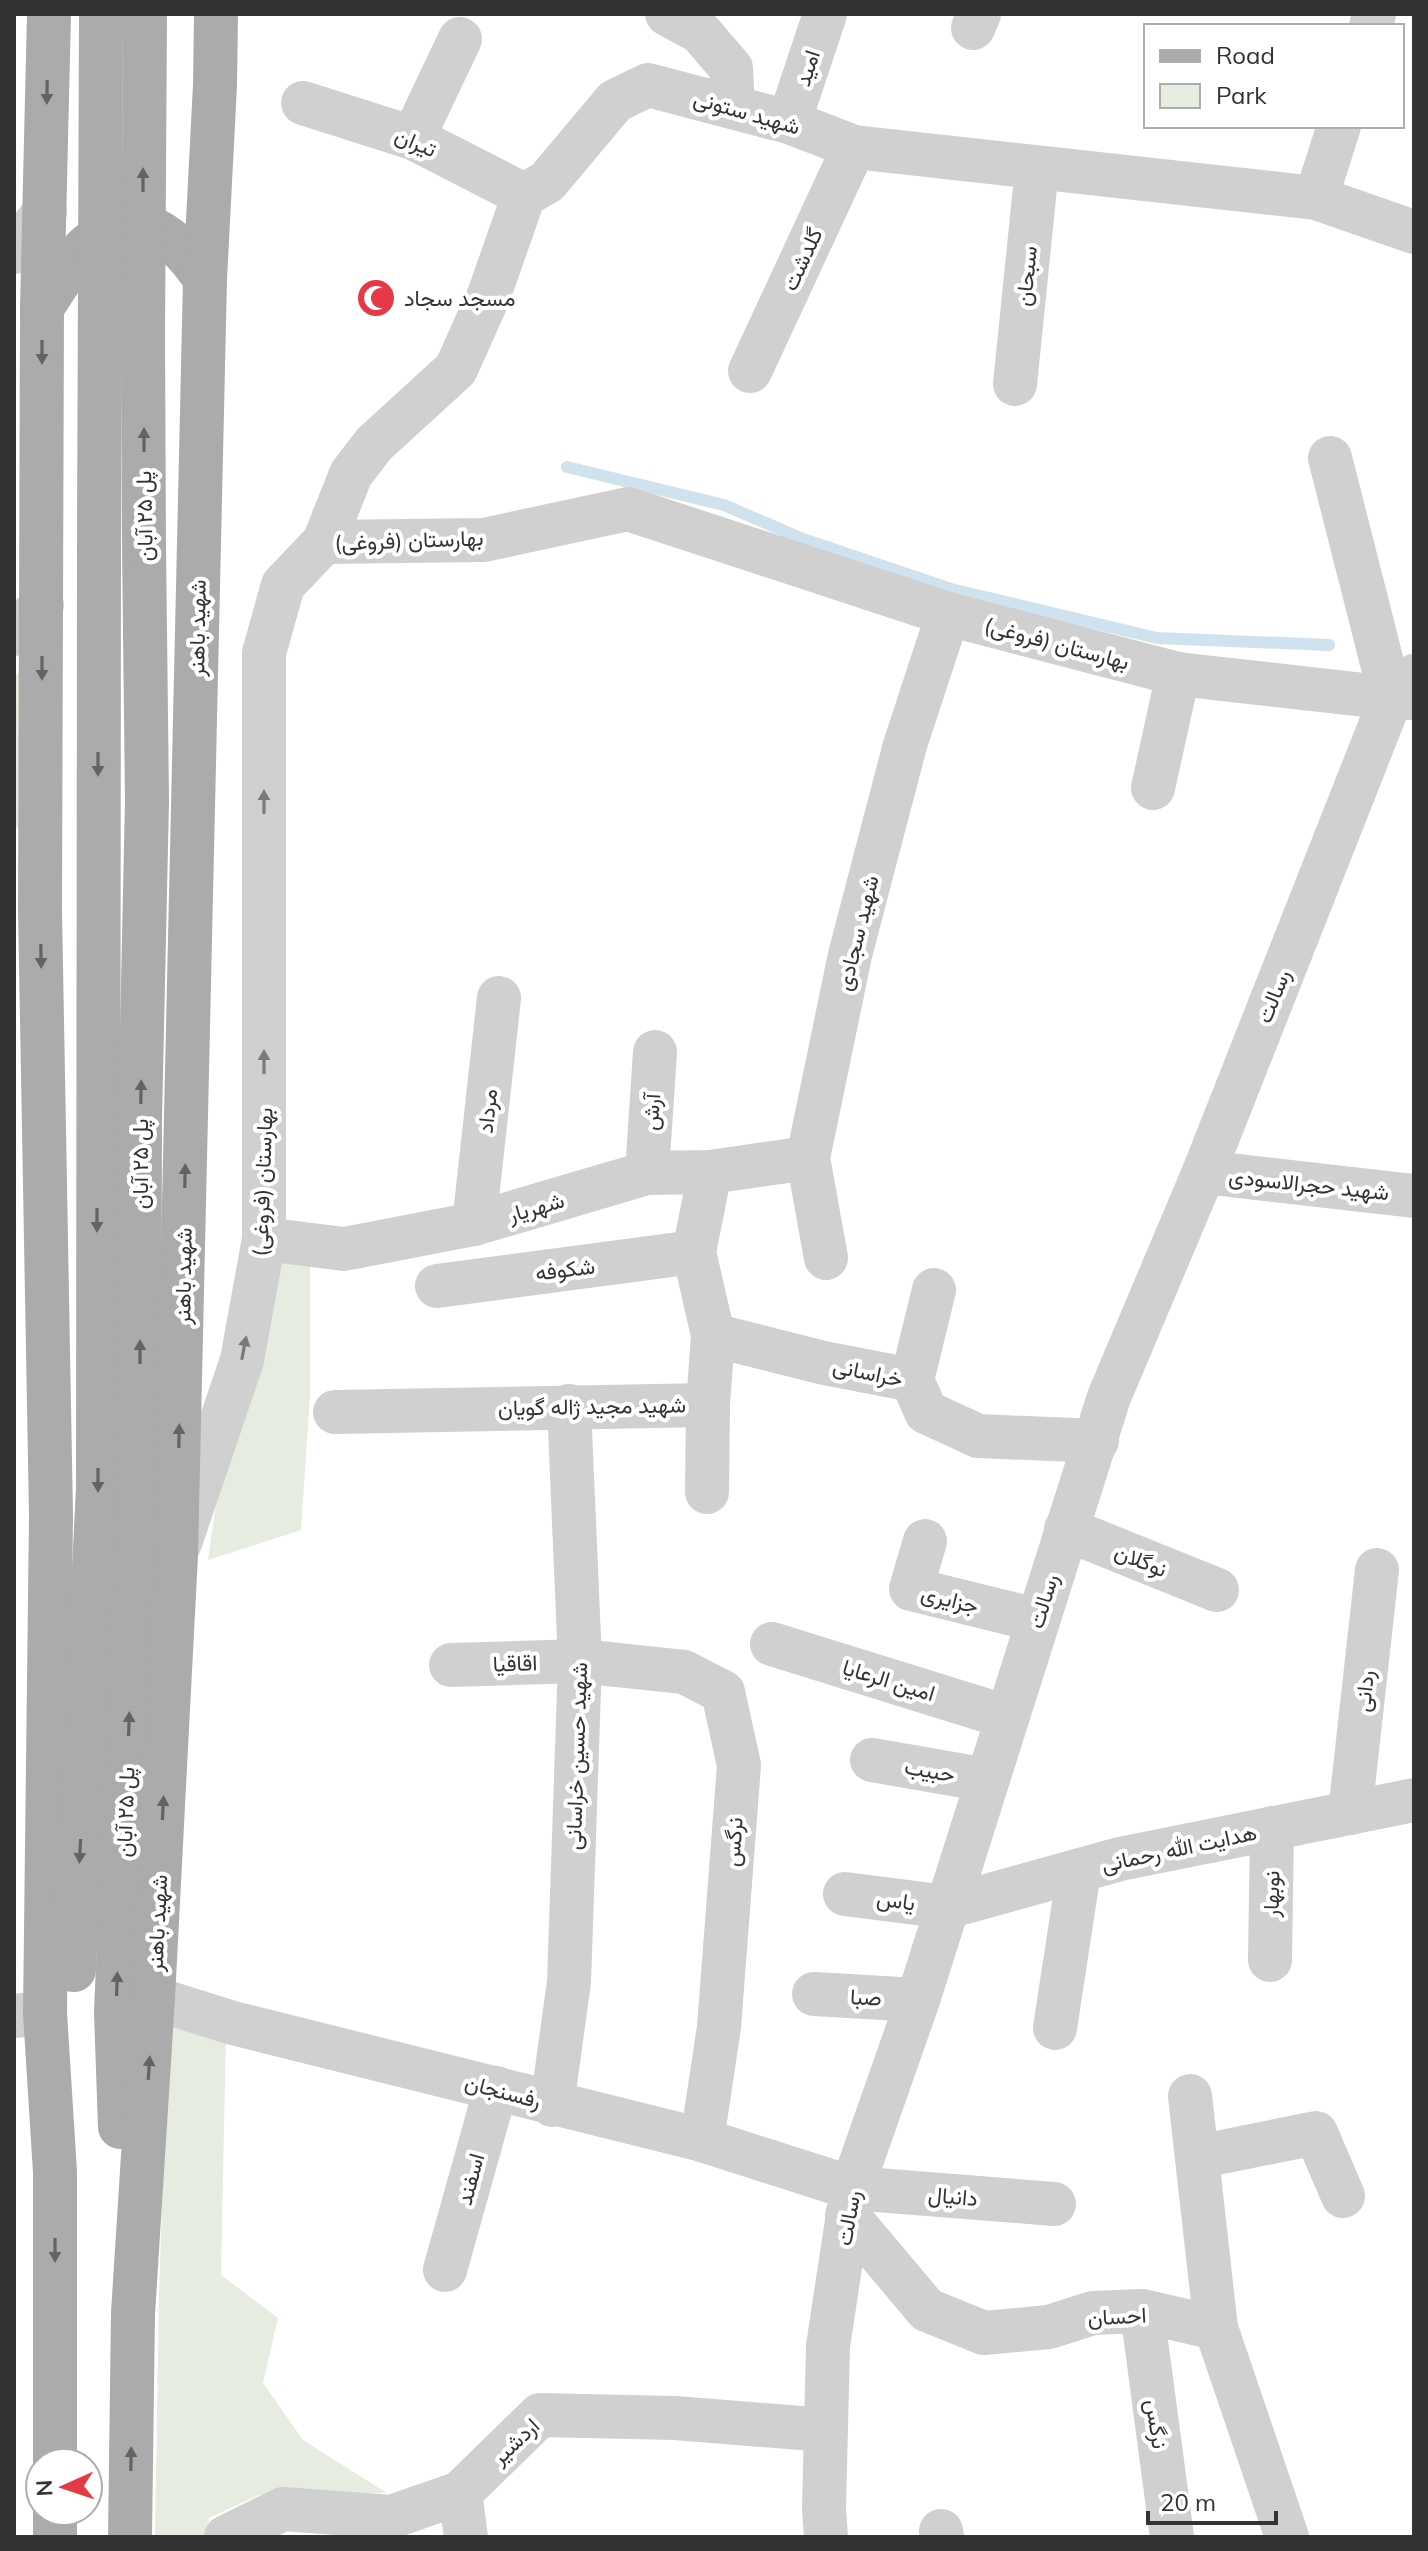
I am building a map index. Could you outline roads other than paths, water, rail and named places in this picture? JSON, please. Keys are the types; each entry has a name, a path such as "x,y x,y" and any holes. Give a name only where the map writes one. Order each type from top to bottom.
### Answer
{"main road":[{"name":"پل ۲۵ آبان","path":"55,2172 72,2014 98,1488 101,14"},
{"name":"پل ۲۵ آبان","path":"133,2313 119,2111 116,2012 139,1483 140,1121 147,801 143,337 145,14"},
{"name":"شهید باهنر","path":"130,2537 133,2313 176,1555 205,279 216,14"},
{"path":"215,85 240,14"},
{"path":"48,18 42,308 28,620 27,896 51,1515 29,2015 55,2172 55,2447"},
{"path":"42,308 88,245 114,229 130,226 149,227 174,240 205,279"}],"street":[{"path":"667,14 700,32 731,68 733,107"},
{"name":"امید","path":"789,122 825,14"},
{"path":"413,138 460,39"},
{"name":"شهید ستونی","path":"524,195 547,182 615,101 648,85 789,122 854,147 1316,198 1414,232"},
{"name":"تیران","path":"303,103 413,138 524,195"},
{"path":"1316,198 1338,128"},
{"name":"گلدشت","path":"750,371 854,147"},
{"name":"سبحان","path":"1015,384 1037,168"},
{"path":"324,542 351,474 374,444 456,369 489,295 524,195"},
{"path":"14,252 45,211"},
{"path":"1330,458 1406,690"},
{"name":"بهارستان (فروغی)","path":"176,1555 242,1360 264,1239 264,653 283,585 324,542 484,540 628,509 948,614 1178,674 1406,690"},
{"name":"شهید سجادی","path":"826,1258 808,1158 854,940 905,745 948,614"},
{"path":"1153,788 1178,674"},
{"name":"رسالت","path":"826,2537 828,2346 850,2201 918,2000 1109,1397 1406,690"},
{"name":"مرداد","path":"474,1224 499,998"},
{"name":"آرش","path":"647,1173 655,1052"},
{"name":"شهریار","path":"264,1239 344,1249 474,1224 647,1173 710,1172 808,1158"},
{"name":"شهید مجید ژاله گویان","path":"335,1412 708,1405 713,1335 694,1252 710,1172"},
{"name":"شهید حجرالاسودی","path":"1204,1172 1414,1196"},
{"name":"شکوفه","path":"437,1286 694,1252"},
{"path":"912,1380 934,1290"},
{"name":"خراسانی","path":"713,1335 824,1363 912,1380 926,1412 978,1436 1097,1441"},
{"path":"707,1492 708,1405"},
{"name":"شهید حسین خراسانی","path":"552,2105 569,1982 580,1661 569,1406"},
{"name":"نوگلان","path":"1066,1529 1217,1590"},
{"name":"جزایری","path":"925,1541 911,1589 1037,1620"},
{"name":"ردانی","path":"1350,1813 1377,1570"},
{"name":"امین الرعایا","path":"772,1644 1007,1717"},
{"name":"اقاقیا","path":"451,1665 580,1661"},
{"name":"نرگس","path":"580,1661 684,1672 723,1692 739,1765 719,2027 702,2140"},
{"name":"حبیب","path":"872,1760 987,1780"},
{"name":"هدایت الله رحمانی","path":"947,1907 1120,1859 1414,1800"},
{"name":"نوبهار","path":"1270,1960 1272,1828"},
{"path":"1055,2028 1079,1871"},
{"name":"یاس","path":"845,1894 947,1907"},
{"name":"صبا","path":"814,1994 918,2000"},
{"name":"رفسنجان","path":"153,1998 233,2023 702,2140 850,2201"},
{"name":"اسفند","path":"445,2270 496,2088"},
{"path":"1190,2096 1216,2328 1287,2537"},
{"path":"1197,2157 1316,2133 1343,2196"},
{"name":"دانیال","path":"850,2201 1054,2204"},
{"name":"احسان","path":"850,2201 927,2310 984,2333 1049,2327 1093,2313 1142,2311 1216,2328"},
{"name":"نرگس","path":"1142,2311 1172,2537"},
{"name":"اردشیر","path":"226,2537 283,2509 391,2517 460,2493 540,2415 675,2418 826,2430"},
{"path":"460,2493 466,2537"}],"waterway":[{"path":"567,467 724,505 803,539 951,589 1157,638 1329,645"}],"place":[{"name":"مسجد سجاد","path":"376,298"}]}
